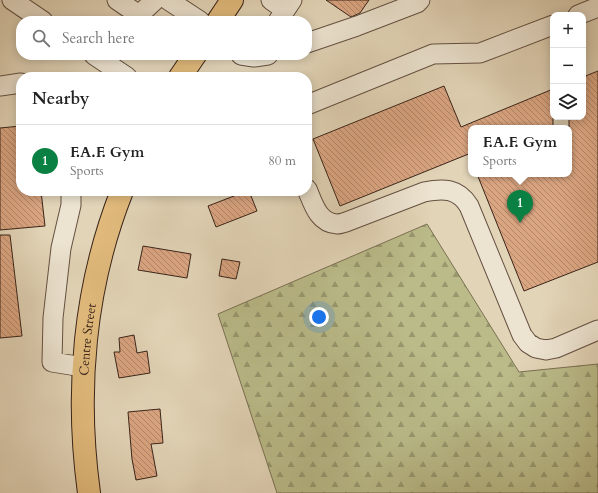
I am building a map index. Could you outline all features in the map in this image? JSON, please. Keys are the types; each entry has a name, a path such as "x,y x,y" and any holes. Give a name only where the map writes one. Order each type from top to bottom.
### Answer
{"main road":[{"path":"221,16 232,0"},
{"path":"183,72 192,60"},
{"name":"Centre Street","path":"89,493 82,417 83,367 87,322 97,272 108,229 120,196"}],"street":[{"path":"12,0 36,16"},
{"path":"118,0 139,15 155,0"},
{"path":"168,0 192,16"},
{"path":"312,41 357,26 420,0"},
{"path":"586,12 598,7"},
{"path":"312,103 433,54 480,53 550,26"},
{"path":"102,60 120,72"},
{"path":"0,86 16,84"},
{"path":"310,196 315,209 322,217 329,222 337,224 346,222 424,192 435,190 454,192 461,196 469,206 522,335 528,343 536,348 546,350 556,348 598,330"},
{"path":"71,196 71,205 61,248 53,318 52,362 83,367"}],"green space":[{"path":"427,224 519,372 598,364 598,493 277,493 218,314"}],"building":[{"path":"326,0 369,0 360,13 351,17"},
{"path":"598,71 598,262 524,291 478,177 572,177 572,125 569,125 569,120 586,120 586,76"},
{"path":"444,86 461,127 550,90 550,120 553,120 553,125 468,125 468,154 340,206 313,139"},
{"path":"16,126 16,196 42,196 45,226 0,230 0,128"},
{"path":"234,196 251,196 257,211 216,227 208,206"},
{"path":"0,235 10,235 22,336 0,338"},
{"path":"143,246 191,254 187,278 138,270"},
{"path":"222,259 240,262 236,279 219,276"},
{"path":"134,335 137,353 147,351 150,373 119,378 114,352 120,352 119,338"},
{"path":"160,409 163,443 151,444 157,476 136,480 132,459 128,412"}],"place":[{"name":"F.A.F. Gym","path":"520,223"}]}
